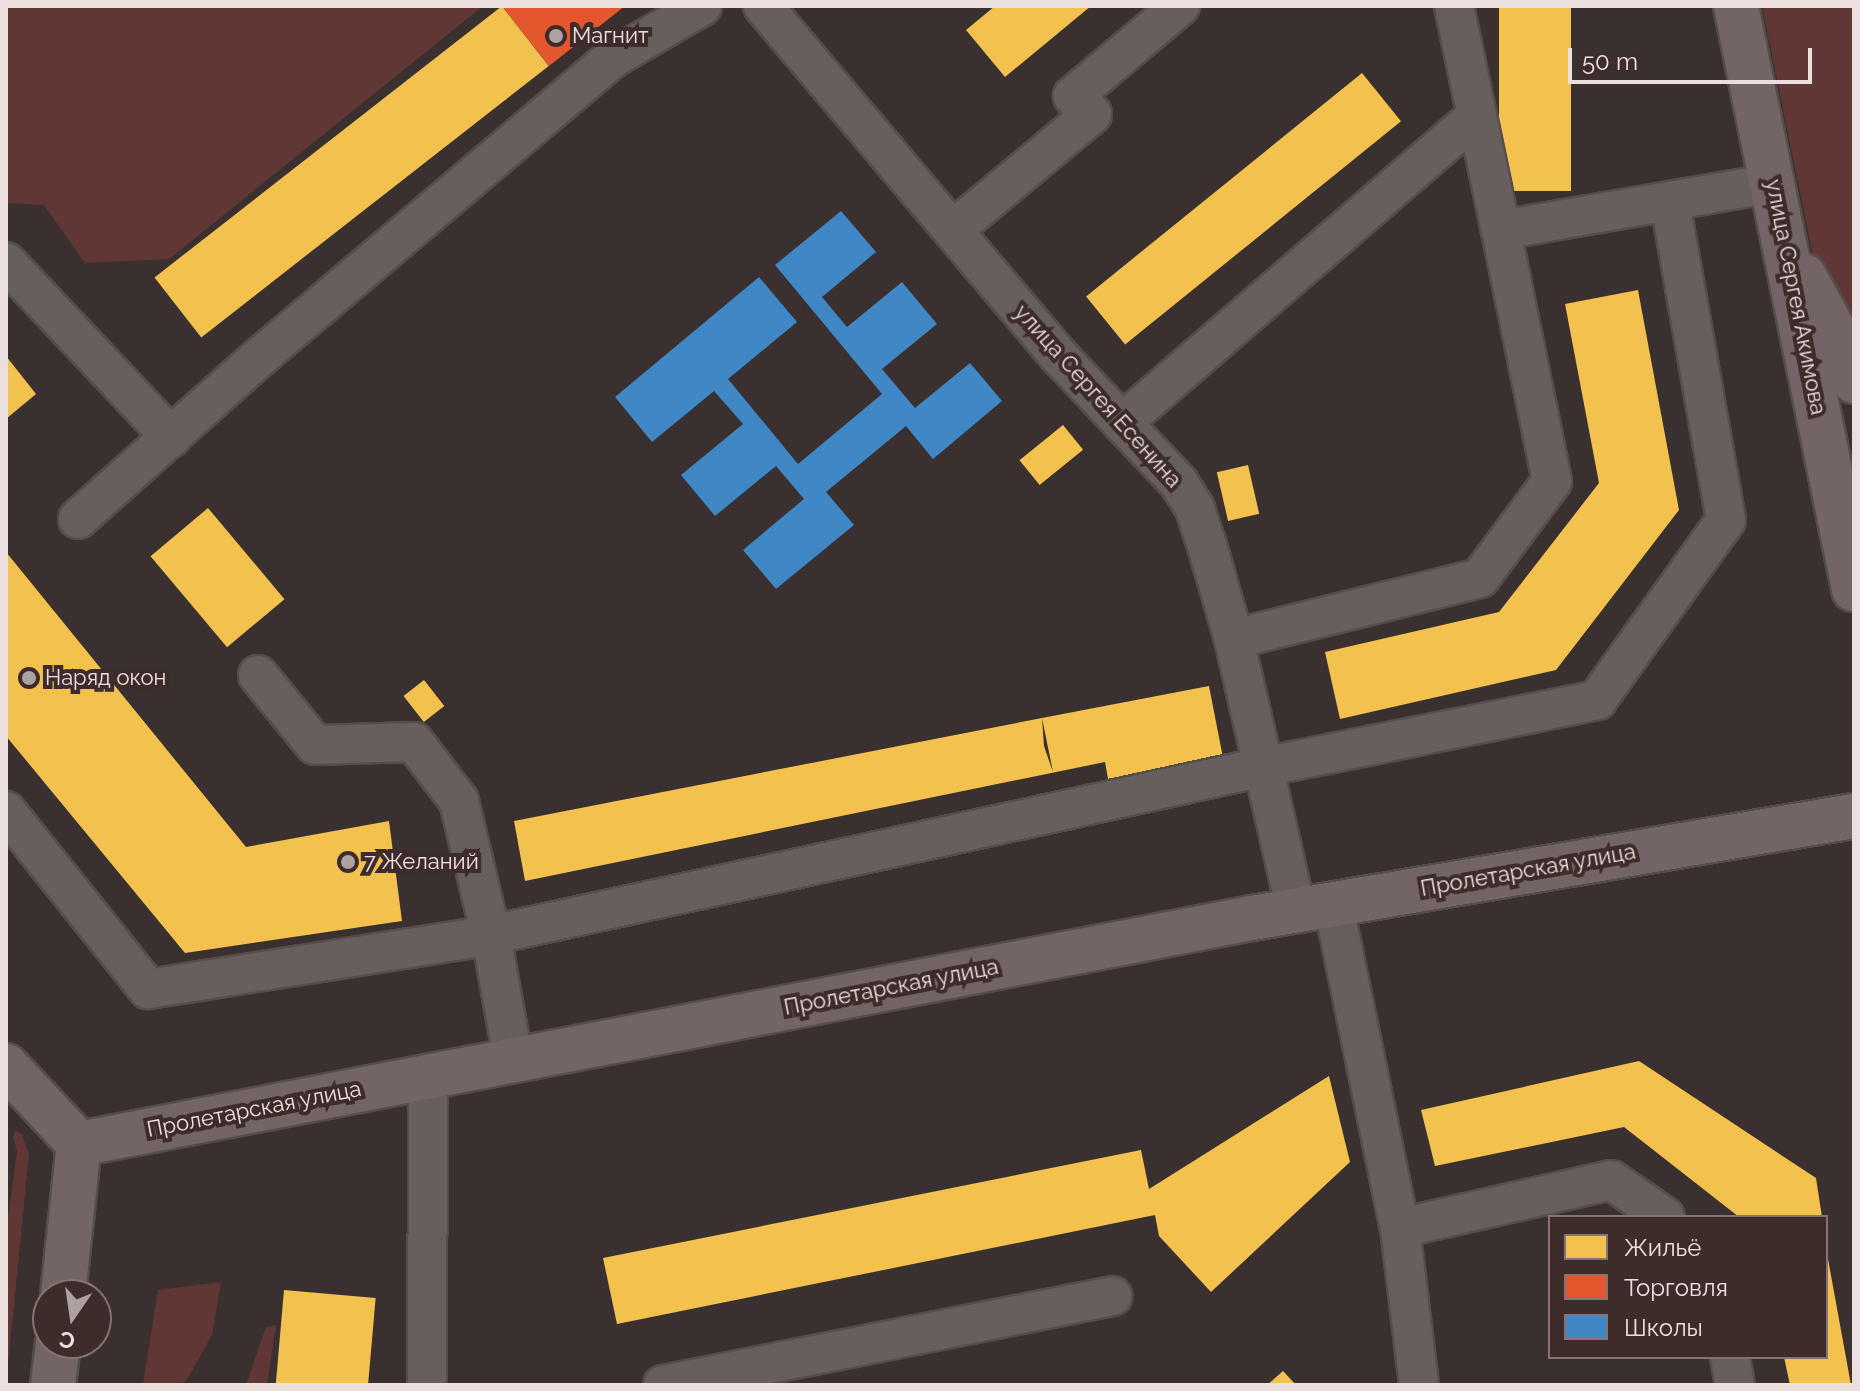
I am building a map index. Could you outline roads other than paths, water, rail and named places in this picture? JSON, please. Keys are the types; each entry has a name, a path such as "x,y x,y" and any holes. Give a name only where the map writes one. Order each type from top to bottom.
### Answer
{"main road":[{"name":"улица Сергея Акимова","path":"1736,6 1854,589"},
{"path":"1782,235 1838,338 1854,381"},
{"name":"Пролетарская улица","path":"79,1144 1315,907 1854,816"},
{"path":"6,1066 79,1144 65,1279"},
{"path":"53,1385 56,1359"}],"lane":[{"path":"78,519 611,59 702,6"},
{"name":"улица Сергея Есенина","path":"763,6 1058,355 1179,483 1195,509 1234,639 1263,767 1315,907 1400,1228 1419,1385"},
{"path":"953,230 1092,114 1073,96 1180,6"},
{"path":"1234,639 1480,578 1552,481 1454,6"},
{"path":"1122,423 1477,116"},
{"path":"1501,230 1774,183"},
{"path":"6,811 148,989 491,935 1263,767 1597,700 1726,520 1670,201"},
{"path":"6,262 171,437"},
{"path":"258,675 315,745 414,742 459,801 491,935 513,1059"},
{"path":"427,1385 428,1075"},
{"path":"1400,1228 1611,1180 1662,1215"},
{"path":"663,1385 1112,1296"},
{"path":"1730,1359 1735,1385"}],"place":[{"name":"Магнит","path":"556,36"},
{"name":"Наряд окон","path":"29,678"},
{"name":"7 Желаний","path":"348,862"}]}
